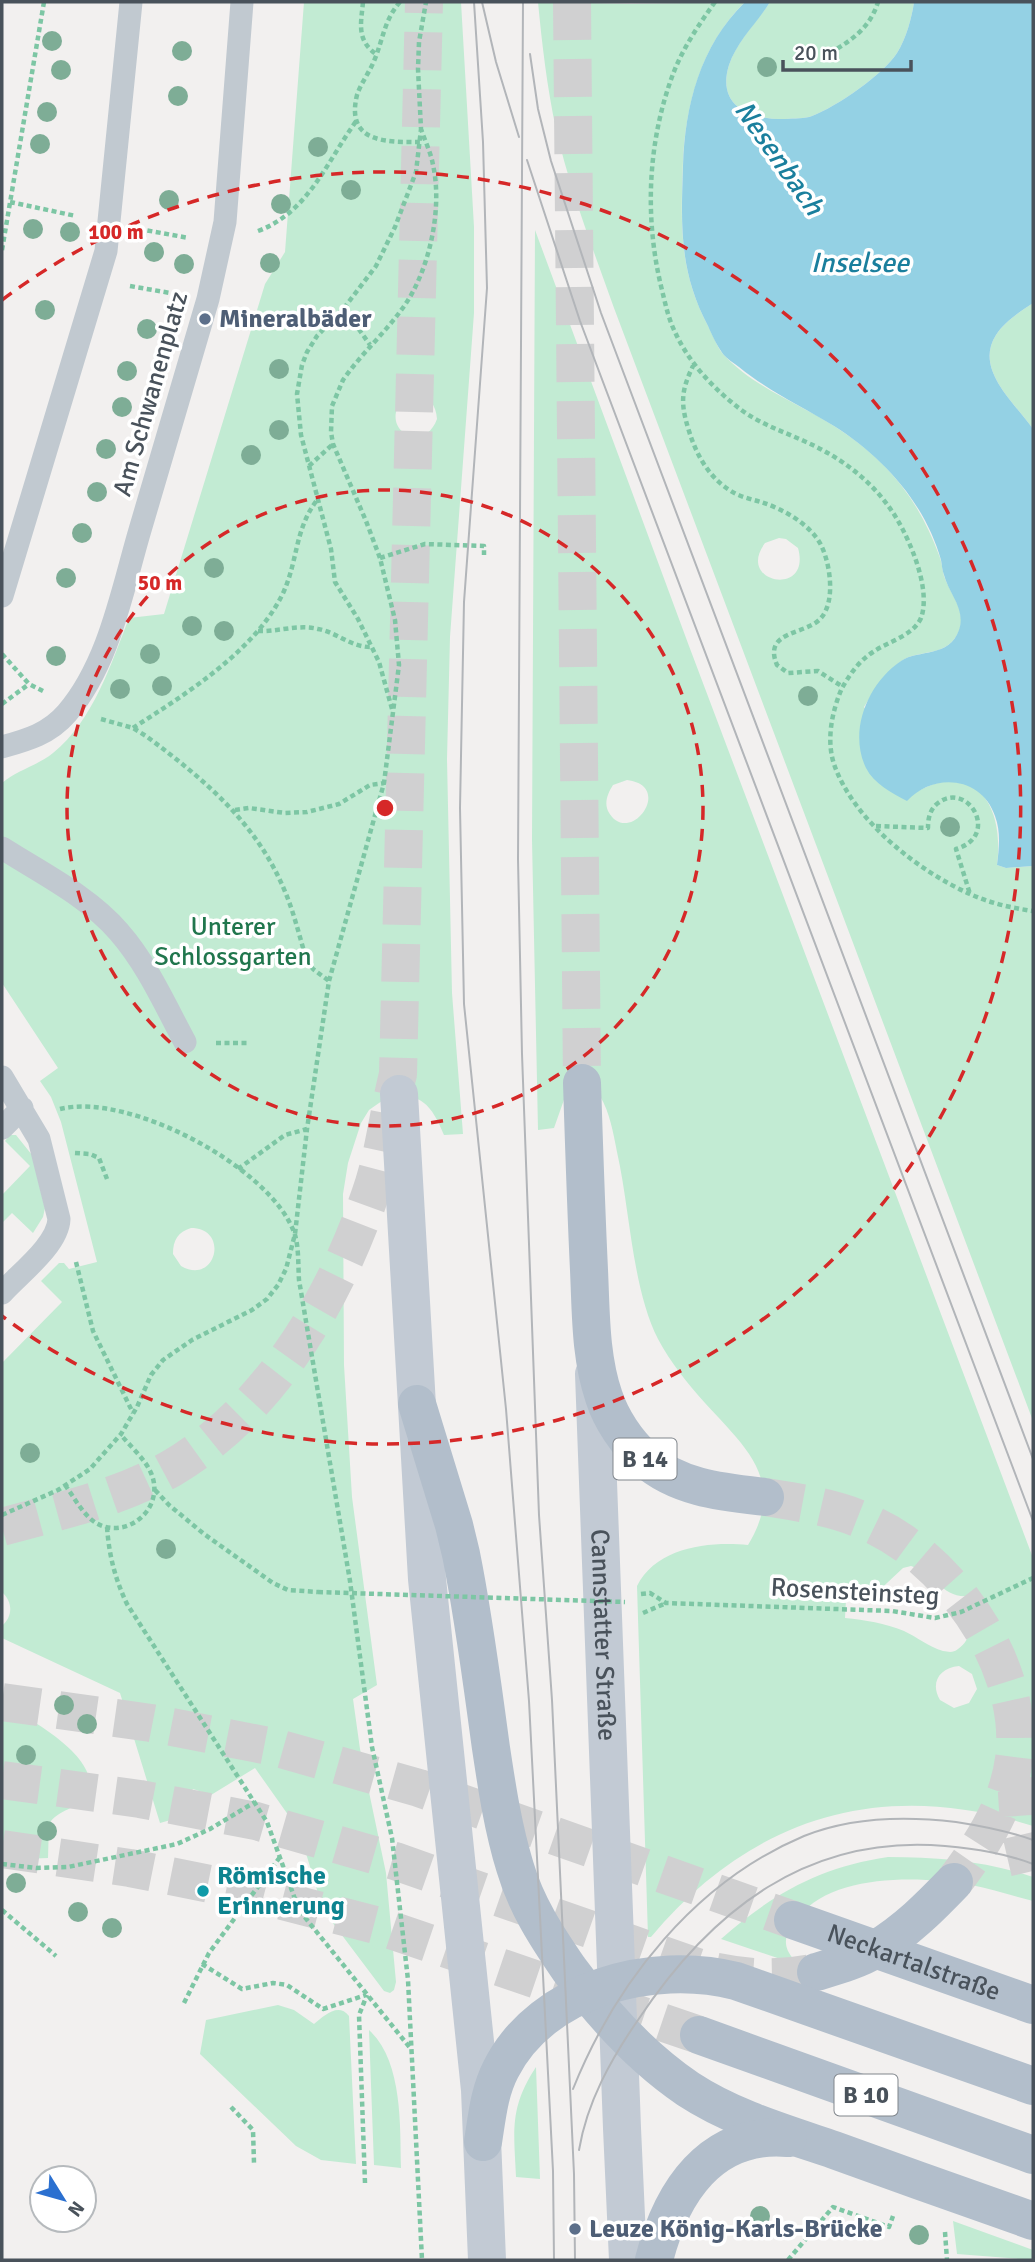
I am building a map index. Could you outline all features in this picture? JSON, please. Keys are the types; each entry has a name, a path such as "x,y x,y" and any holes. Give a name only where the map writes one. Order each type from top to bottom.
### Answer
{"main road":[{"name":"Cannstatter Straße","path":"583,1083 608,1741 601,1988"},
{"path":"399,1094 433,1648 480,2090 487,2260"},
{"name":"B 14","path":"593,1346 604,1398 620,1427 645,1459 674,1479 704,1489 765,1497"},
{"path":"417,1404 461,1554 507,1840 523,1892 565,1962 601,1988 622,2032 668,2073 710,2102 734,2114 1033,2221"},
{"path":"816,1972 875,1950 905,1929 954,1882"},
{"name":"Neckartalstraße","path":"793,1920 1033,2005"},
{"path":"484,2158 488,2106 494,2084 519,2041 545,2017 601,1988 670,1975 724,1978 1033,2086"},
{"path":"622,2032 628,2260"},
{"name":"B 10","path":"699,2035 1033,2155"},
{"path":"654,2260 671,2210 682,2190 701,2168 729,2147 764,2137 801,2138"}],"lane":[{"path":"2,596 99,281 111,223 131,2"},
{"name":"Am Schwanenplatz","path":"2,747 25,742 55,726 73,705 94,667 112,624 222,245 242,2"},
{"path":"2,848 85,902 118,930 142,963 185,1042"},
{"path":"2,1077 39,1139 58,1211 57,1232 2,1293"},
{"path":"2,1128 26,1114"}],"path":[{"path":"2,250 44,2"},
{"path":"363,2 362,38 367,48 376,55"},
{"path":"400,2 386,21 376,55 357,95 358,120 362,130 374,139 388,142 421,142"},
{"path":"393,714 385,680 358,619 335,582 331,549 298,422 297,394 307,352 317,336 344,308 376,266 396,227 416,172 422,129 419,42 426,2"},
{"path":"715,2 687,45 667,93 658,126 650,203 656,262 674,331 694,364 724,396 748,415 830,453 852,468 880,494 905,533 922,588 921,618 910,631 865,657 856,666 837,701 831,733 834,764 854,799 875,826 915,863 970,894 1033,911"},
{"path":"830,53 855,38 873,17 878,2"},
{"path":"222,245 277,223 303,201 358,120"},
{"path":"2,1515 65,1485 90,1469 121,1434 152,1376 169,1355 192,1340 233,1321 267,1299 286,1269 295,1234 329,981 384,783 399,665 389,592 380,558 333,444 330,418 336,393 353,366 408,300 421,274 434,218 435,174 422,129"},
{"path":"99,281 208,299"},
{"path":"344,308 370,345"},
{"path":"694,364 682,386 684,417 705,467 718,482 732,492 765,503 797,520 812,531 822,547 830,583 825,610 821,618 787,635 775,646 773,651 777,665 788,673 818,671 843,687"},
{"path":"309,466 333,444"},
{"path":"133,728 203,680 258,631 285,587 301,528 307,513 318,499"},
{"path":"380,558 425,544 484,546 484,555"},
{"path":"258,631 306,627 318,629 360,647 370,647"},
{"path":"2,654 29,684 104,720 133,728 171,755 235,810 277,874 307,961 329,981"},
{"path":"2,705 29,684"},
{"path":"235,810 249,808 285,813 307,812 339,804 370,785 384,783"},
{"path":"875,826 928,828 931,811 941,801 954,798 968,802 977,814 978,830 970,843 956,849 970,894"},
{"path":"26,1114 83,1105 122,1111 168,1127 238,1169 272,1199 295,1234 301,1291 349,1581 372,1747 392,1838 408,1980 420,2169 422,2260"},
{"path":"238,1169 285,1135 307,1129"},
{"path":"69,1152 95,1155 101,1161 107,1179"},
{"path":"77,1267 93,1331 134,1413"},
{"path":"65,1485 96,1523 107,1527 126,1526 144,1516 155,1490 151,1473 121,1434"},
{"path":"155,1490 194,1527 273,1583 288,1590 625,1602"},
{"path":"107,1527 114,1573 127,1604 255,1802 274,1837 299,1910 412,2050"},
{"name":"Rosensteinsteg","path":"666,1603 892,1611 935,1618 954,1615 1033,1578"},
{"path":"2,1864 36,1868 68,1867 177,1844 210,1829 255,1802"},
{"path":"184,2003 202,1964 281,1856"},
{"path":"2,1910 56,1956"},
{"path":"202,1964 242,1989 273,1983 287,1985 323,2008 367,1995"},
{"path":"365,2183 359,2015 367,1995"},
{"path":"231,2107 253,2130 254,2163"},
{"path":"788,2260 833,2207 889,2227 895,2211"},
{"path":"935,2225 945,2229 947,2260"}],"green space":[{"name":"Unterer Schlossgarten","path":"304,2 461,2 474,227 474,313 450,637 447,759 452,993 463,1134 444,1135 434,1114 422,1101 410,1097 389,1096 369,1110 361,1123 348,1163 343,1194 344,1365 352,1497 377,1685 353,1699 360,1749 386,1873 396,1982 390,1993 384,1991 329,1918 320,1900 296,1826 255,1768 211,1795 193,1789 179,1809 182,1813 174,1819 160,1823 120,1693 2,1638 2,1626 10,1609 2,1592 2,1363 62,1302 41,1281 59,1263 64,1263 69,1269 97,1262 61,1122 51,1097 40,1081 58,1068 2,983 2,783 53,753 79,725 99,691 129,618 164,614 265,284 285,252","holes":["416,395 431,402 437,419 431,430 414,437 400,429 396,421 396,411 402,400","191,1228 203,1230 211,1237 214,1245 210,1263 193,1270 181,1266 173,1254 177,1237"]},
{"path":"538,2 745,2 730,18 707,55 688,117 683,161 682,225 686,265 698,305 719,348 735,366 762,385 834,426 885,466 910,498 931,534 944,576 959,609 961,623 954,640 940,649 900,662 885,677 864,707 913,794 934,784 953,781 968,784 981,793 990,806 996,823 997,865 1006,868 1033,866 1033,1421 590,242 556,129 547,81","holes":["779,538 786,539 798,548 799,564 795,574 786,579 776,579 759,568 758,557 765,543"]},
{"path":"770,2 914,2 903,41 897,53 882,70 859,89 822,112 806,118 773,119 760,117 740,108 732,101 727,91 726,79 729,65 742,40"},
{"path":"535,230 1033,1558 1033,1826 978,1812 924,1806 873,1808 824,1818 777,1836 732,1862 690,1896 648,1937 637,1586 657,1563 685,1549 717,1544 748,1545 759,1522 764,1502 762,1484 747,1451 680,1372 663,1348 649,1319 637,1272 613,1130 600,1096 566,1094 554,1128 538,1130 532,840","holes":["627,780 641,785 648,793 648,802 636,819 626,823 617,821 608,811 606,804 613,785","911,1566 920,1570 957,1595 979,1594 987,1611 976,1621 963,1645 953,1652 938,1649 890,1626 845,1618 846,1600 871,1598 903,1568","959,1666 972,1674 977,1689 969,1703 954,1708 940,1700 936,1688 938,1677 952,1667"]},
{"path":"1033,303 1033,429 999,385 993,373 990,348 999,330"},
{"path":"10,1135 16,1135 32,1155 45,1208 33,1233 12,1213 2,1223 2,1195 30,1166 5,1141"},
{"path":"2,1706 45,1729 61,1741 85,1767 90,1781 83,1799 49,1824 48,1858 2,1856"},
{"path":"888,1857 962,1861 1033,1877 1033,1901 951,1882 903,1880 855,1885 833,1892 814,1903 789,1930 786,1941 788,1951 798,1963 807,1968 721,1939 759,1909 798,1885 840,1868"},
{"path":"278,2005 294,2010 314,2024 336,2010 349,2016 356,2164 321,2160 296,2146 200,2054 206,2020"},
{"path":"369,2030 380,2043 394,2076 399,2114 401,2168 374,2165"},
{"path":"536,2067 540,2179 516,2177 514,2146 517,2108"},
{"path":"953,2221 1033,2250 1033,2260 957,2254"}],"water":[{"name":"Inselsee","path":"745,2 770,2 733,56 726,79 728,91 732,101 749,113 760,117 786,119 806,118 822,112 859,89 882,70 897,53 903,41 914,2 1033,2 1033,303 999,330 990,348 990,360 999,385 1033,429 1033,866 1006,868 997,865 999,834 995,816 989,803 968,786 943,782 930,785 907,801 869,774 861,754 860,724 864,709 879,682 889,670 908,657 948,645 959,630 959,608 946,582 934,539 900,483 869,452 834,426 762,384 725,356 713,337 692,286 682,228 687,121 706,57 729,19"}],"tunnel":[{"path":"2,1527 132,1488 172,1468 208,1443 241,1413 271,1380 298,1344 321,1305 342,1265 378,1169 398,1074 424,2"},
{"path":"572,2 582,1083"},
{"path":"765,1497 847,1514 902,1542 930,1564 955,1591 978,1622 995,1655 1008,1689 1015,1724 1011,1776 992,1824 954,1882"},
{"path":"2,1702 151,1723 274,1747 419,1788 793,1920"},
{"path":"1016,1778 1019,1824 1033,1884"},
{"path":"2,1780 140,1799 256,1821 395,1861 700,1968 758,1977 786,1977 816,1972"},
{"path":"2,1849 130,1868 240,1890 379,1926 699,2035"}],"tram line":[{"path":"474,2 483,142 487,288 464,602 460,808 464,1004 506,1409 529,1701 553,2171 554,2260"},
{"path":"482,2 496,62 519,137"},
{"path":"523,2 518,859 522,1054 539,1515 552,1700 574,2174 575,2260"},
{"path":"530,54 538,109 551,161 601,313 1033,1459"},
{"path":"527,160 580,321 1033,1521"},
{"path":"573,2089 612,2011 636,1974 664,1940 694,1908 728,1880 765,1856 822,1830 879,1820 956,1822 1033,1840"},
{"path":"579,2150 588,2115 601,2082 638,2020 667,1980 698,1945 731,1913 768,1887 807,1867 850,1853 895,1846 945,1846 1001,1854 1033,1864"}],"place":[{"name":"Mineralbäder","path":"205,319"},
{"name":"Römische Erinnerung","path":"203,1891"},
{"name":"Leuze König-Karls-Brücke","path":"575,2229"}],"water label":[{"name":"Nesenbach","path":"779,158"}]}
